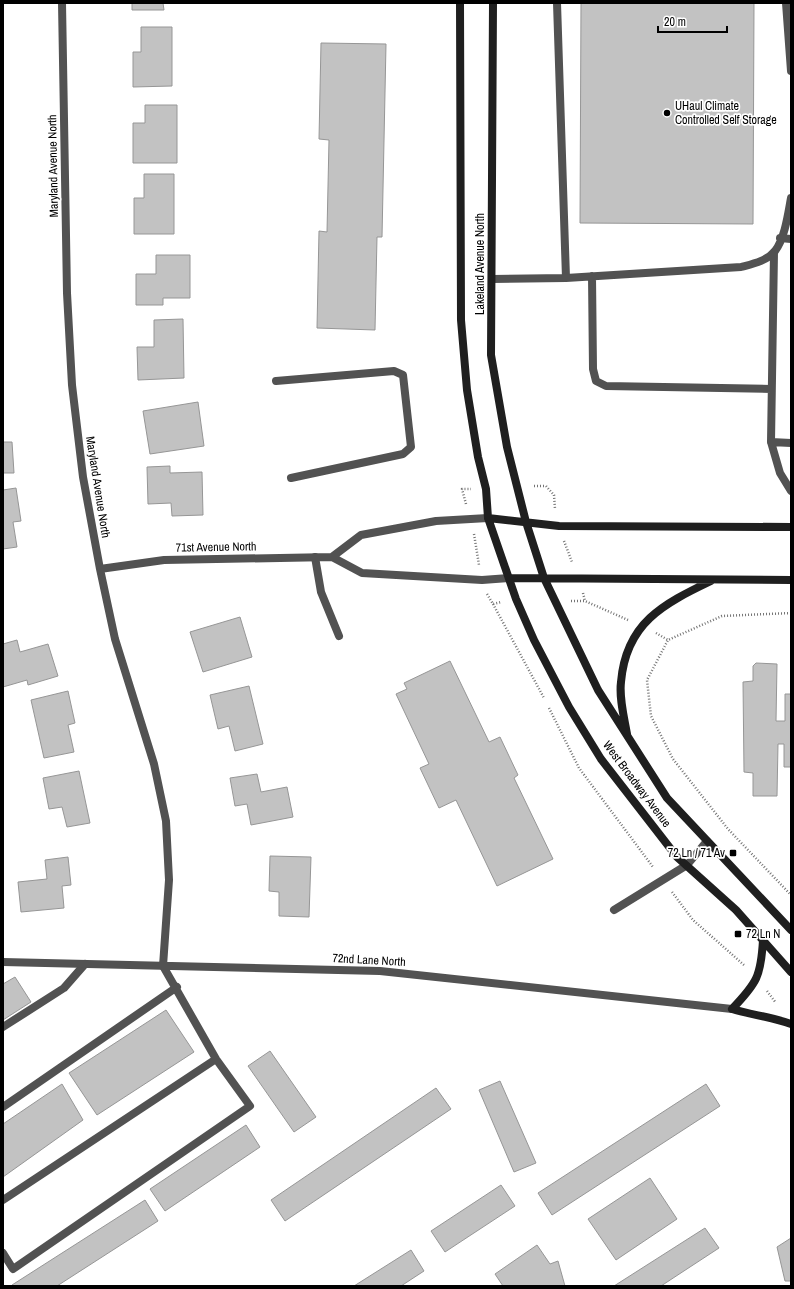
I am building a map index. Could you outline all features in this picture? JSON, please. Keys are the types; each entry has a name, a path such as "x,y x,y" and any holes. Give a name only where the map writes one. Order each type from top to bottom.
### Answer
{"street":[{"name":"Maryland Avenue North","path":"62,3 67,293 72,385 83,477 115,639 154,764 166,821 169,880 163,966"},
{"name":"Lakeland Avenue North","path":"460,3 461,320 467,390 486,489 488,518"},
{"name":"Lakeland Avenue North","path":"492,3 491,355 507,447 526,522"},
{"path":"557,3 566,278"},
{"path":"786,3 791,71"},
{"path":"791,198 780,238 774,252 771,389 771,442 780,473 791,491"},
{"path":"780,238 791,239"},
{"path":"492,279 566,278 741,267 760,262 774,252"},
{"path":"592,276 593,369 596,381 606,386 771,389"},
{"path":"276,381 394,371 403,375 411,447 403,454 291,478"},
{"path":"771,442 791,443"},
{"path":"332,557 361,535 436,521 488,518 559,526 791,527"},
{"name":"West Broadway Avenue","path":"488,518 516,599 534,640 569,707 601,759 677,857 736,910 791,972"},
{"name":"West Broadway Avenue","path":"526,522 544,578 598,690 628,738 667,798 791,930"},
{"path":"315,557 321,592 340,636"},
{"name":"71st Avenue North","path":"100,569 164,560 332,557 362,573 482,580 509,578"},
{"path":"509,578 791,580"},
{"path":"628,738 620,683 625,659 634,637 650,616 668,602 714,580"},
{"path":"614,910 687,865 707,841"},
{"path":"763,940 761,967 756,979 751,989 732,1009 750,1015 776,1019 791,1024"},
{"name":"72nd Lane North","path":"3,962 380,971 732,1009"},
{"path":"3,1027 64,988 85,964"},
{"path":"3,1253 13,1270 250,1106 216,1059 177,987 163,966"},
{"path":"3,1107 177,987"},
{"path":"3,1200 216,1059"}],"path":[{"path":"791,613 722,616 668,640 647,680 651,716 673,759 728,829 791,895"}],"building":[{"path":"132,3 163,3 164,10 132,10"},
{"name":"UHaul Climate Controlled Self Storage","path":"581,3 754,3 753,224 580,223"},
{"path":"141,27 172,27 172,86 133,87 133,52 141,52"},
{"path":"321,43 386,44 382,237 377,237 375,330 317,328 319,231 327,232 329,140 319,139"},
{"path":"145,105 177,105 177,163 133,163 133,123 145,123"},
{"path":"144,174 174,174 174,234 134,234 134,198 144,198"},
{"path":"156,255 190,255 190,298 163,298 163,305 136,305 136,274 156,274"},
{"path":"183,319 184,378 138,380 137,347 154,347 154,320"},
{"path":"198,402 204,446 150,454 143,411"},
{"path":"3,442 12,442 14,473 3,473"},
{"path":"170,466 170,473 202,472 203,515 172,516 171,503 148,504 147,467"},
{"path":"16,488 21,521 13,522 17,547 3,549 3,490"},
{"path":"240,617 252,657 203,672 190,632"},
{"path":"17,640 20,652 48,644 58,676 28,685 27,680 3,687 3,644"},
{"path":"450,661 489,742 500,737 518,775 514,778 553,859 497,886 456,800 439,808 420,768 429,764 396,694 407,689 404,683"},
{"path":"756,663 777,664 776,721 785,721 785,694 791,694 791,767 784,767 784,744 778,744 777,796 753,796 753,773 744,772 743,682 753,681 753,666"},
{"path":"249,686 263,744 235,751 229,726 218,729 210,695"},
{"path":"68,691 75,723 68,725 74,752 44,758 31,700"},
{"path":"79,771 90,823 67,827 62,807 49,809 43,778"},
{"path":"257,774 261,792 287,787 293,817 251,825 247,804 235,806 230,778"},
{"path":"270,856 311,857 309,917 279,916 279,892 269,891"},
{"path":"68,857 71,885 62,886 64,908 21,912 18,882 47,879 45,860"},
{"path":"15,977 31,1002 3,1020 3,984"},
{"path":"166,1010 194,1052 97,1115 69,1073"},
{"path":"270,1051 316,1117 294,1132 248,1066"},
{"path":"500,1081 536,1163 514,1172 479,1090"},
{"path":"62,1084 83,1120 3,1177 3,1124"},
{"path":"706,1084 720,1106 552,1215 538,1193"},
{"path":"436,1088 451,1109 285,1221 271,1200"},
{"path":"246,1125 260,1147 165,1211 150,1189"},
{"path":"650,1178 677,1219 616,1260 588,1219"},
{"path":"501,1185 515,1206 445,1252 431,1231"},
{"path":"145,1200 158,1221 57,1286 12,1285"},
{"path":"705,1228 719,1248 661,1286 614,1286"},
{"path":"791,1238 791,1281 785,1281 777,1247"},
{"path":"537,1245 550,1264 558,1261 565,1286 503,1286 495,1274"},
{"path":"411,1250 424,1271 401,1286 354,1286"}],"place":[{"name":"UHaul Climate Controlled Self Storage","path":"667,113"},
{"name":"72 Ln / 71 Av","path":"733,853"},
{"name":"72 Ln N","path":"738,934"}]}
